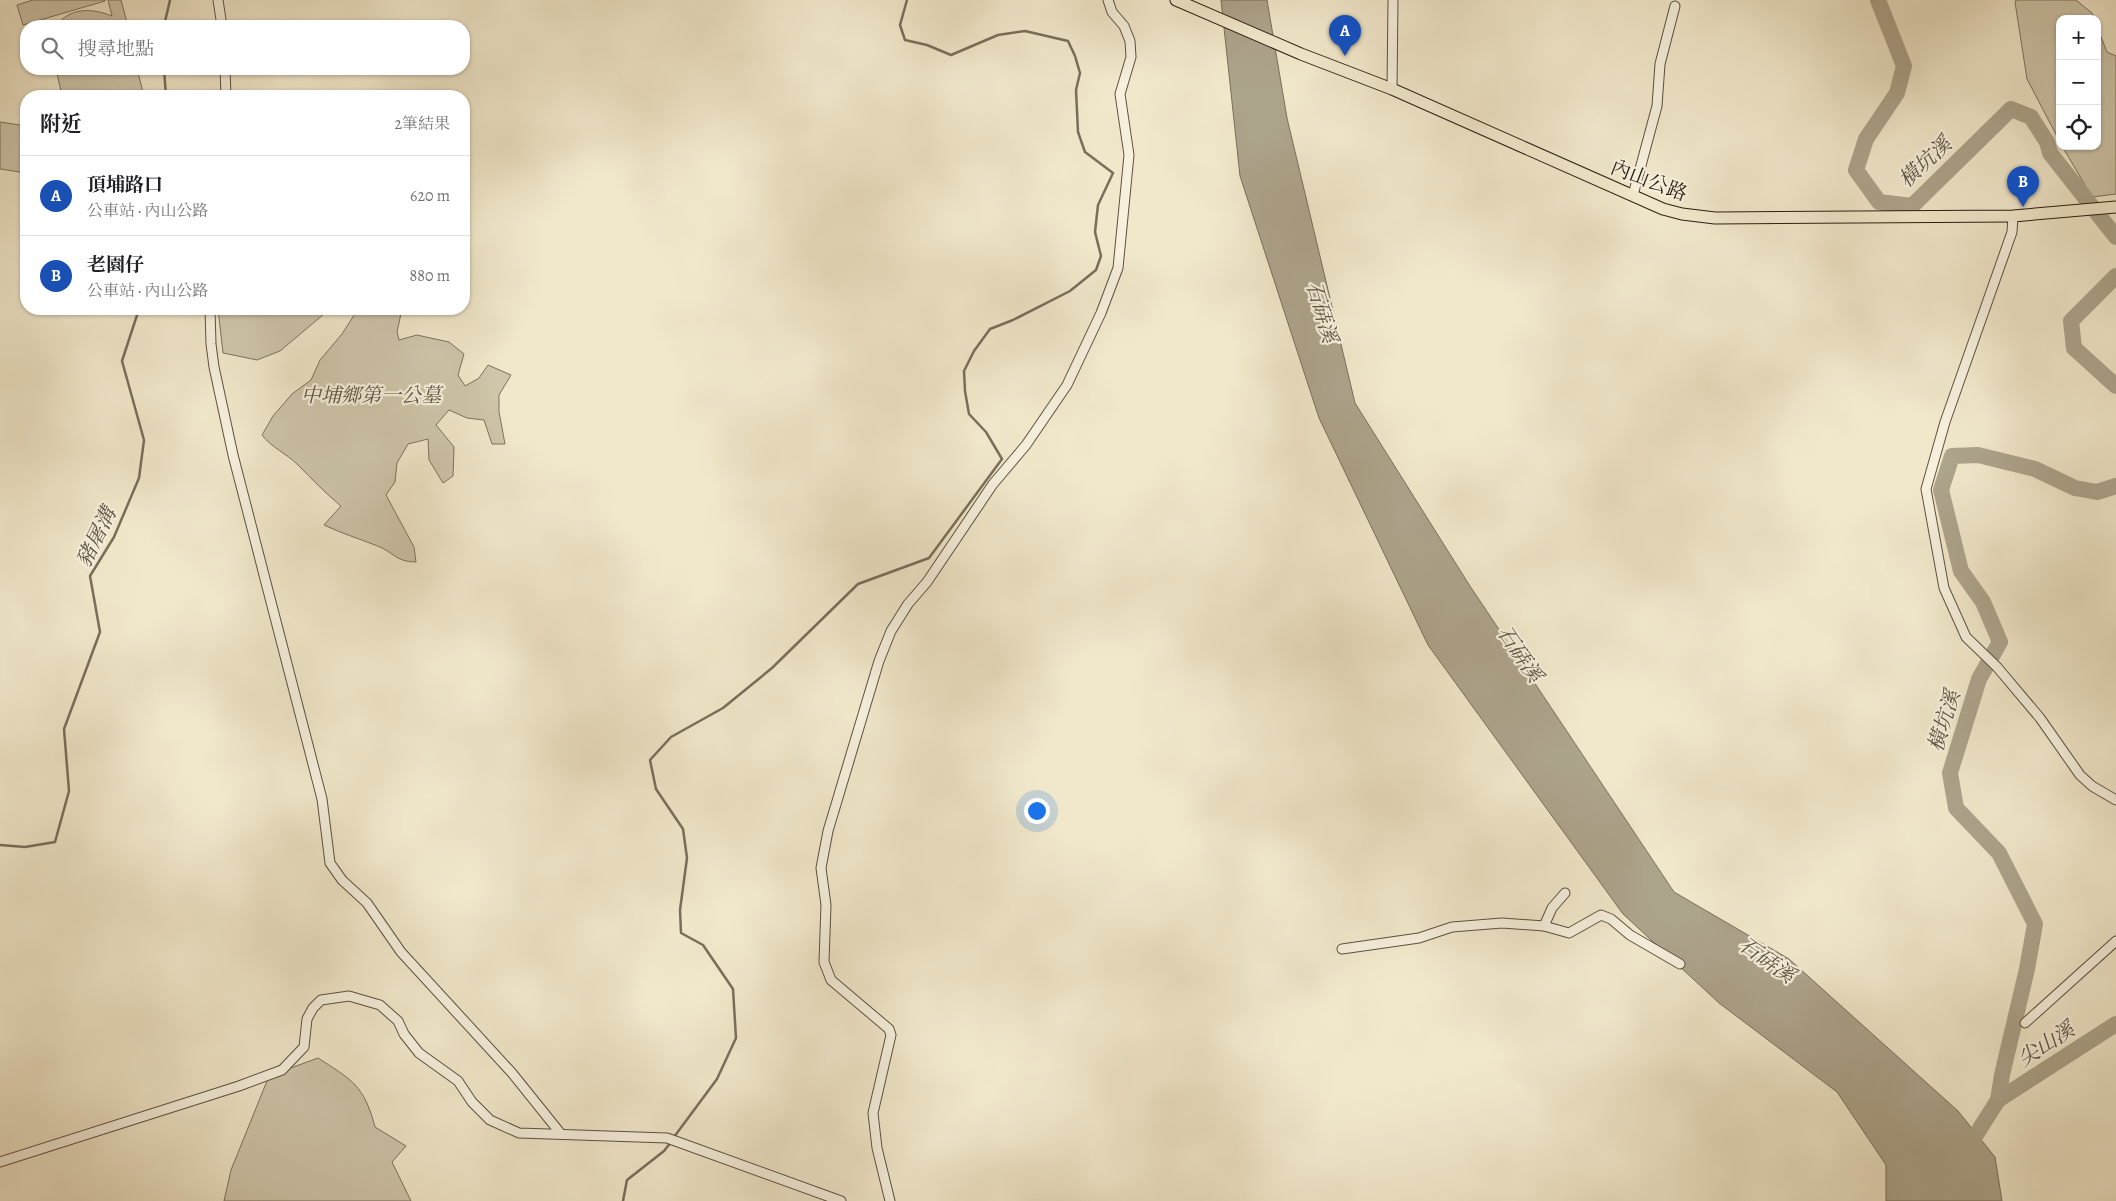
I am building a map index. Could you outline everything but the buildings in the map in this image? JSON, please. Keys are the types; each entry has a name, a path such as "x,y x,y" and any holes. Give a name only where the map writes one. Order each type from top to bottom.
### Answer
{"main road":[{"name":"內山公路","path":"1176,0 1301,54 1392,89 1633,196 1682,214 1715,218 2013,216 2111,208"}],"street":[{"path":"218,0 221,20"},
{"path":"890,1201 877,1148 873,1113 891,1035 889,1030 831,980 824,962 826,905 821,868 828,831 855,738 879,661 891,632 908,604 933,575 994,484 1026,445 1067,385 1101,313 1118,268 1129,155 1120,94 1131,57 1130,41 1124,26 1112,12 1108,0"},
{"path":"1392,89 1393,0"},
{"path":"1633,196 1657,106 1660,64 1675,6"},
{"path":"226,75 226,90"},
{"path":"2013,216 2012,232 1945,422 1926,490 1944,588 1966,637 1998,667 2040,718 2080,775 2092,786 2116,800"},
{"path":"210,315 210,335 214,367 232,455 322,799 330,863 342,880 367,903 401,952 512,1073 561,1134"},
{"path":"1544,926 1552,908 1564,893"},
{"path":"1342,949 1418,938 1452,927 1502,923 1544,926 1569,933 1601,915 1630,935 1680,964"},
{"path":"2025,1023 2116,941"},
{"path":"0,1162 239,1086 282,1070 304,1047 306,1019 313,1008 321,1000 350,996 380,1005 398,1021 404,1034 419,1053 458,1081 472,1102 490,1120 519,1133 672,1140 841,1201"}],"green space":[{"path":"33,0 105,0 40,20 22,20 17,5"},
{"path":"108,0 121,0 126,20 62,20 68,15 82,11 104,13 112,16"},
{"path":"2016,0 2076,0 2093,15 2056,15 2056,134 2027,79"},
{"path":"2101,37 2107,52 2116,56 2116,194 2092,197 2064,150 2101,150"},
{"path":"57,75 139,75 142,90 61,90"},
{"path":"0,122 20,125 20,172 0,169"},
{"name":"中埔鄉第一公墓","path":"219,315 323,315 280,351 257,360 223,353"},
{"name":"中埔鄉第一公墓","path":"354,315 401,315 397,332 399,340 417,335 449,342 464,354 458,375 465,386 479,378 488,365 511,375 499,395 499,412 505,444 492,444 484,420 467,418 449,410 436,425 454,447 453,476 443,483 429,460 428,439 408,444 397,463 395,482 386,495 414,547 416,562 403,560 381,547 324,525 341,506 262,435 273,416 292,394 311,380 320,360 342,334"},
{"path":"318,1058 340,1072 355,1085 366,1102 375,1127 406,1146 392,1162 411,1201 224,1201 231,1170 269,1076"}],"water":[{"name":"石硦溪","path":"1221,0 1267,0 1287,118 1355,403 1468,583 1674,892 1789,959 1958,1111 1995,1157 2002,1201 1886,1201 1886,1165 1837,1092 1719,1003 1623,914 1428,645 1319,418 1240,176"}],"waterway":[{"name":"豬屠溝","path":"165,20 170,0"},
{"path":"674,1137 717,1079 736,1038 733,989 703,945 681,933 680,910 687,858 683,829 656,789 650,760 671,737 723,708 772,668 858,584 929,558 1002,459 986,432 969,414 964,371 974,351 990,329 1013,320 1070,291 1096,270 1101,256 1095,232 1098,205 1113,173 1085,152 1078,132 1076,90 1080,73 1068,41 1025,31 998,35 951,55 927,45 905,40 900,25 907,0"},
{"name":"橫坑溪","path":"1878,0 1904,66 1897,93 1866,139 1856,170 1879,202 1912,206 2011,109 2031,117 2047,142 2050,153 2116,237"},
{"name":"豬屠溝","path":"164,75 166,90"},
{"name":"橫坑溪","path":"2116,276 2071,321 2074,348 2116,386"},
{"name":"豬屠溝","path":"0,845 25,847 55,842 69,791 64,729 100,632 90,576 114,537 139,478 144,440 122,361 137,315"},
{"name":"橫坑溪","path":"1967,1149 1998,1100 2035,924 1999,853 1956,808 1950,773 1979,679 2000,642 1983,602 1961,571 1941,490 1952,456 1978,455 2035,469 2075,488 2097,492 2116,486"},
{"name":"尖山溪","path":"1998,1100 2116,1024"},
{"path":"623,1201 627,1180 664,1151 671,1142"}],"place":[{"name":"頂埔路口","path":"1345,56"},
{"name":"老園仔","path":"2023,207"}]}
